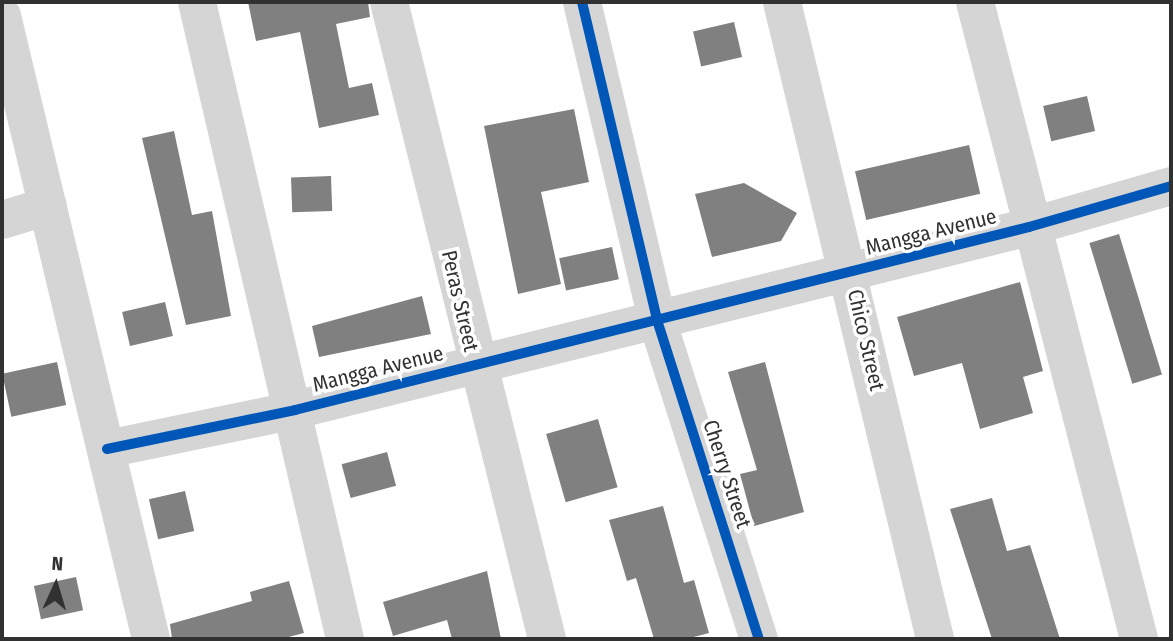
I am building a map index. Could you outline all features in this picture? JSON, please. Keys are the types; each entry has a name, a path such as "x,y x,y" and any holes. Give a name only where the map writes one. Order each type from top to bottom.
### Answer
{"street":[{"path":"197,2 295,410 345,639"},
{"name":"Peras Street","path":"388,2 475,365 547,639"},
{"path":"582,2 657,320"},
{"name":"Chico Street","path":"782,2 850,272 935,639"},
{"path":"975,2 1029,227 1139,639"},
{"path":"2,16 151,639"},
{"name":"Mangga Avenue","path":"107,449 295,410 1029,227 1171,186"},
{"path":"2,220 48,206"},
{"name":"Cherry Street","path":"657,320 759,639"}],"building":[{"path":"248,2 368,2 370,17 336,24 349,88 372,83 379,115 319,128 300,32 256,41"},
{"path":"734,22 742,57 701,67 693,31"},
{"path":"1087,96 1095,131 1051,141 1043,106"},
{"path":"574,109 589,182 541,192 561,284 518,294 484,126"},
{"path":"174,131 192,215 212,211 231,316 186,325 142,138"},
{"path":"969,145 980,194 866,220 855,171"},
{"path":"331,176 332,211 292,212 291,177"},
{"path":"744,183 797,213 781,241 712,257 695,194"},
{"path":"1119,234 1162,375 1132,384 1089,243"},
{"path":"612,247 619,279 566,291 559,258"},
{"path":"1020,282 1043,371 1023,377 1033,413 980,429 962,363 914,376 897,317"},
{"path":"422,296 431,334 319,357 312,326"},
{"path":"165,302 173,336 130,346 122,312"},
{"path":"57,362 66,405 11,417 2,374"},
{"path":"765,362 804,512 754,526 740,474 757,470 728,372"},
{"path":"598,419 618,487 566,502 546,434"},
{"path":"387,452 396,486 351,498 342,464"},
{"path":"185,491 194,531 158,539 149,499"},
{"path":"992,498 1007,551 1030,545 1060,639 992,639 950,509"},
{"path":"663,506 684,583 694,580 709,633 686,639 654,639 636,578 627,581 609,520"},
{"path":"487,571 501,639 452,639 447,620 393,636 383,602"},
{"path":"76,577 83,610 41,619 34,586"},
{"path":"289,581 304,633 281,639 172,639 170,624 252,601 250,592"}],"cycle path":[{"path":"582,2 657,320 759,639"},
{"path":"107,449 295,410 1029,227 1171,186"}]}
